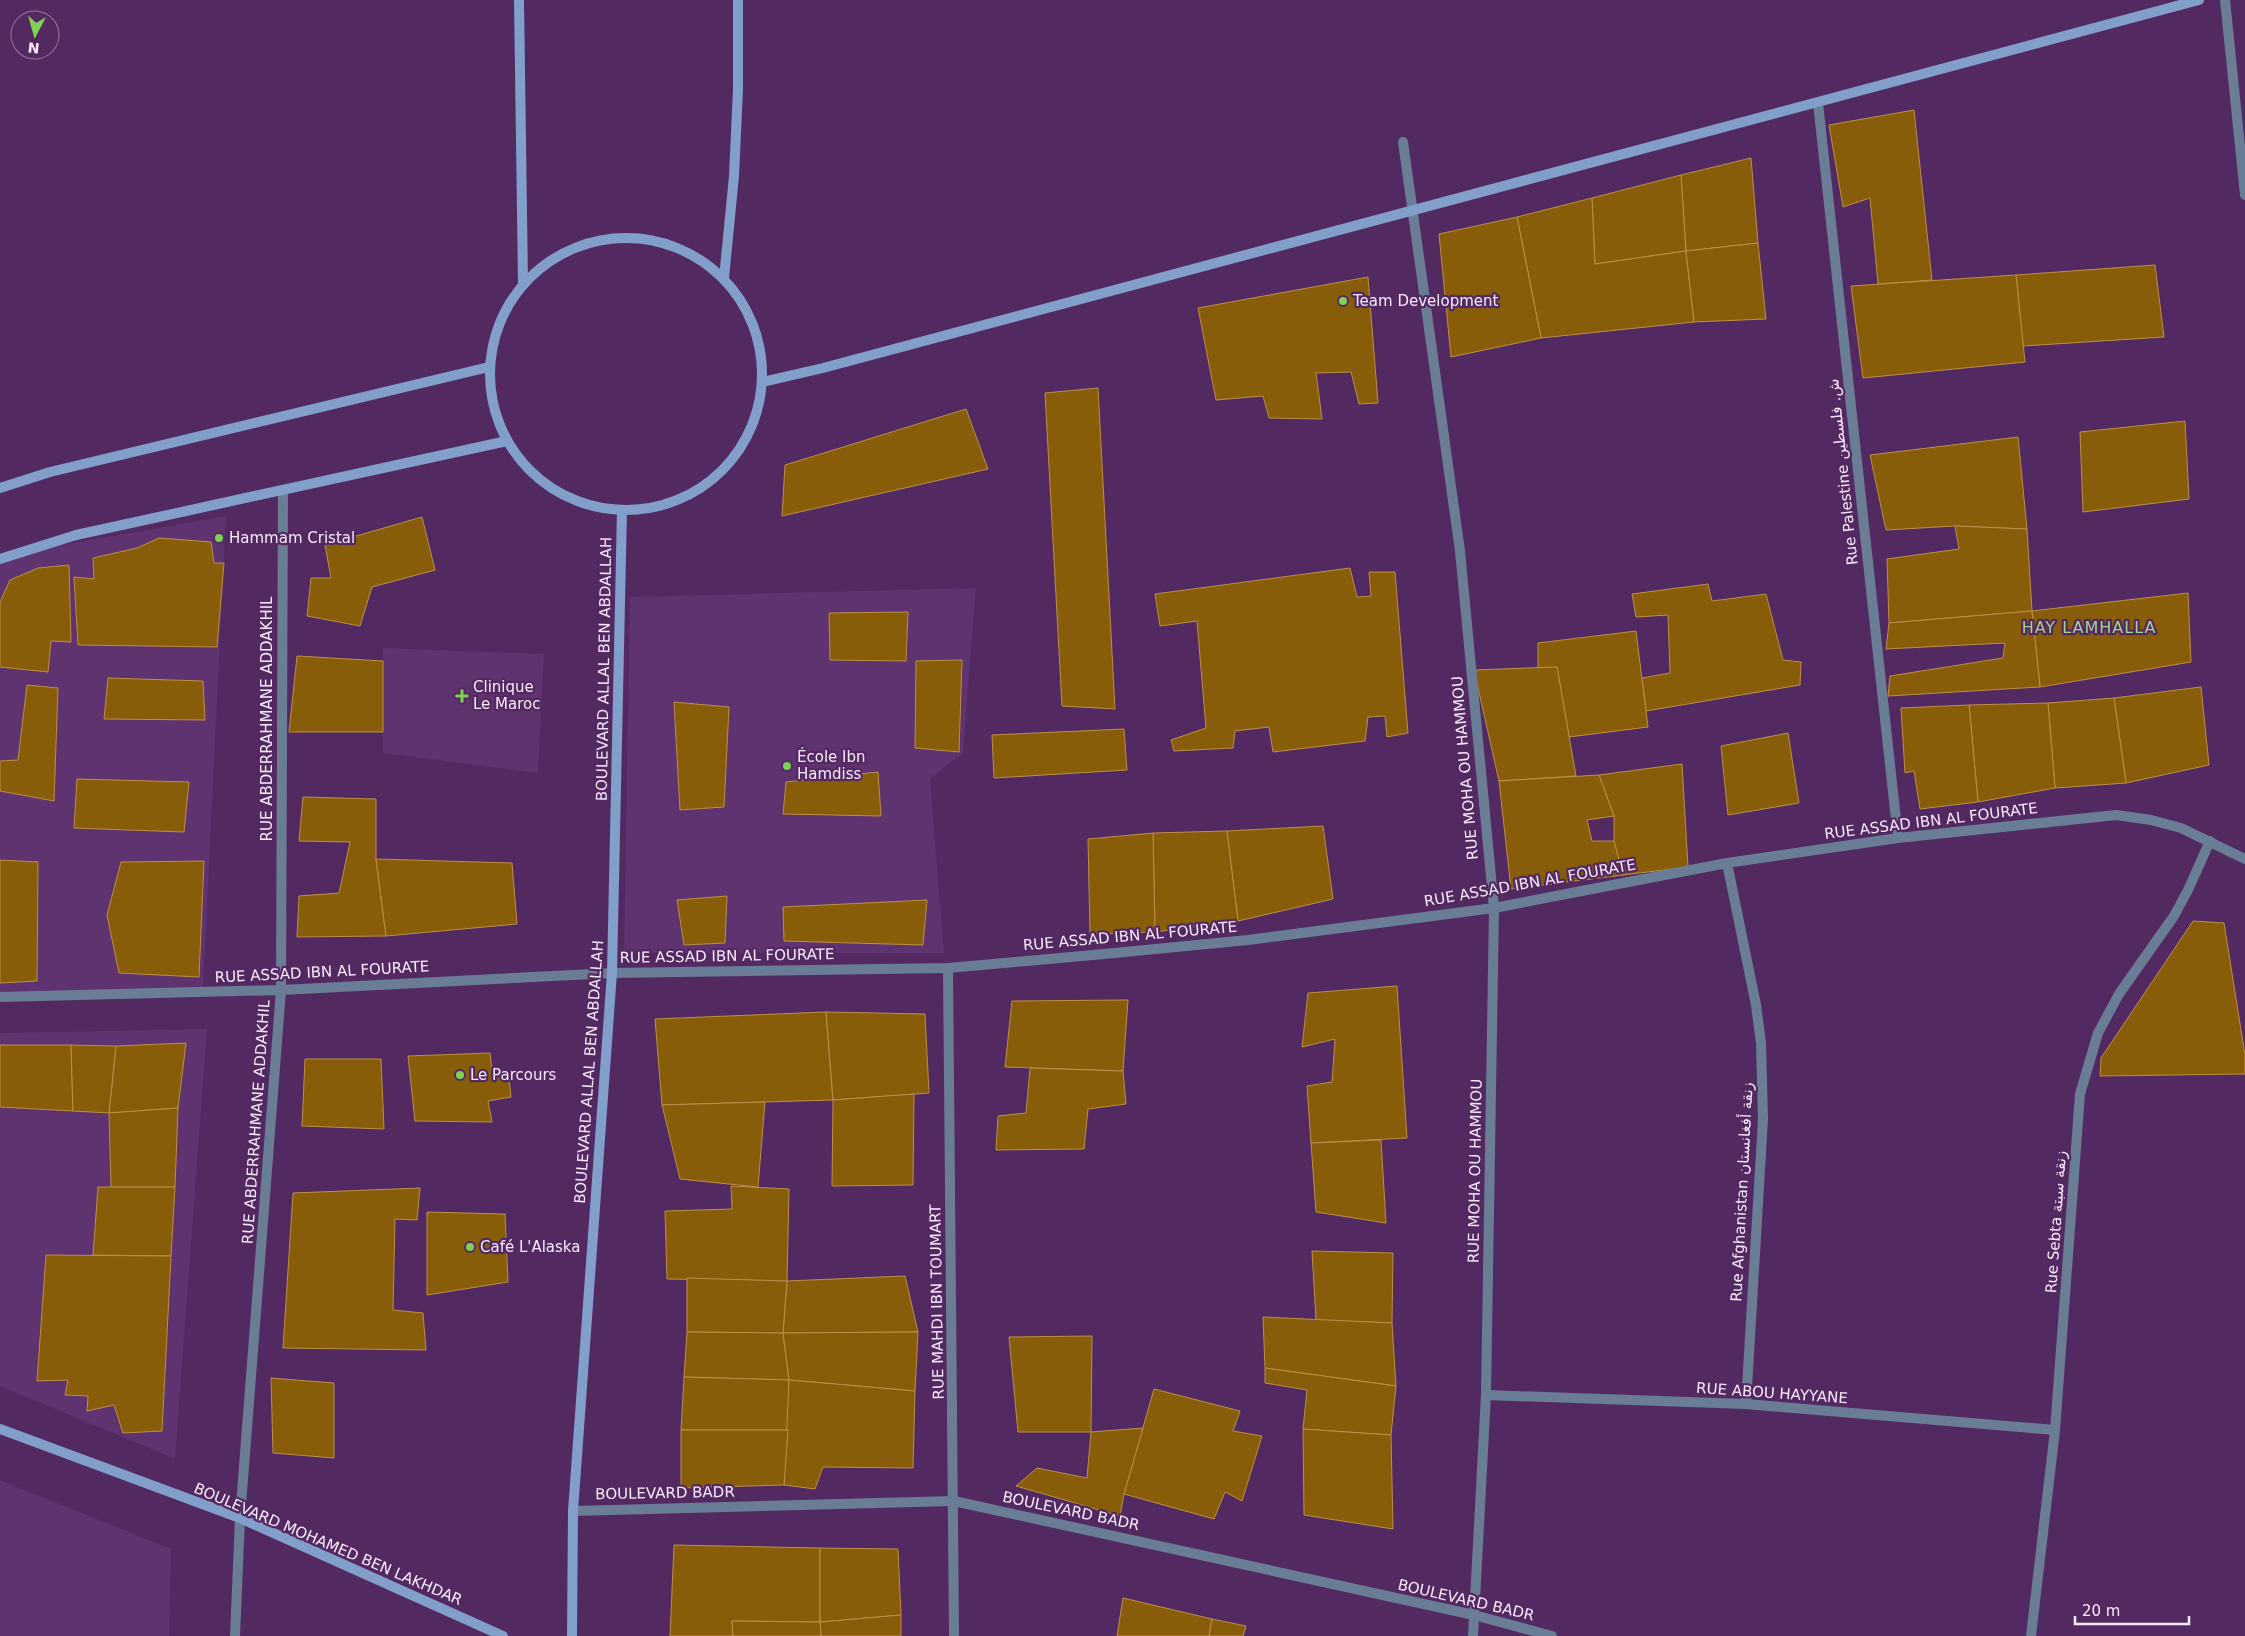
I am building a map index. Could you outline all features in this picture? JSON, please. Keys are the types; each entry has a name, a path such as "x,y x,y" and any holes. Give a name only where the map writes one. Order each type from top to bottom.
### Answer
{"main road":[{"path":"519,0 523,283"},
{"path":"724,278 735,166 738,89 738,0"},
{"path":"763,382 833,366 2199,0"},
{"path":"623,237 660,241 694,255 724,278 747,309 760,344 763,382 756,416 741,448 718,475 690,494 656,507 622,510 587,505 555,490 528,469 507,441 493,405 489,367 499,322 523,283 552,259 586,243 623,237"},
{"path":"0,488 50,472 489,367"},
{"path":"0,559 76,535 507,441"},
{"name":"BOULEVARD ALLAL BEN ABDALLAH","path":"572,1636 574,1510 612,973 622,510"},
{"name":"BOULEVARD MOHAMED BEN LAKHDAR","path":"0,1428 240,1518 503,1636"}],"street":[{"path":"2225,0 2245,195"},
{"name":"Rue Palestine ش. فلسطين","path":"1818,103 1898,838"},
{"name":"RUE MOHA OU HAMMOU","path":"1403,142 1460,551 1494,908 1486,1395 1473,1636"},
{"name":"RUE ABDERRAHMANE ADDAKHIL","path":"235,1636 240,1518 281,990 283,490"},
{"name":"RUE ASSAD IBN AL FOURATE","path":"0,997 281,990 612,973 948,968 1248,940 1494,908 1727,863 1898,838 2116,814 2151,820 2181,828 2245,860"},
{"name":"Rue Sebta زنقة سبتة","path":"2031,1636 2055,1430 2080,1094 2102,1026 2119,994 2174,916 2210,842"},
{"name":"Rue Afghanistan زنقة أفغانستان","path":"1727,863 1756,1005 1763,1075 1764,1119 1746,1404"},
{"name":"RUE MAHDI IBN TOUMART","path":"948,968 954,1636"},
{"name":"RUE ABOU HAYYANE","path":"1486,1395 1746,1404 2055,1430"},
{"name":"BOULEVARD BADR","path":"574,1510 954,1501 1474,1615 1552,1636"}],"shaded area":[{"path":"226,516 203,988 0,997 0,556"},
{"name":"École Ibn Hamdiss","path":"976,588 963,753 930,779 944,953 624,953 630,597"},
{"name":"Clinique Le Maroc","path":"383,648 544,654 538,773 383,753"},
{"path":"207,1029 175,1459 0,1386 0,1033"},
{"path":"0,1480 171,1549 169,1636 0,1636"}],"building":[{"path":"1914,110 1932,280 1878,284 1870,198 1843,207 1829,125"},
{"path":"1751,158 1758,243 1686,251 1681,175"},
{"path":"1681,175 1686,251 1595,264 1592,198"},
{"path":"1592,198 1595,264 1686,251 1694,322 1541,338 1517,217"},
{"path":"1517,217 1541,338 1451,357 1439,234"},
{"path":"1758,243 1766,319 1694,322 1686,251"},
{"path":"2155,265 2164,337 2023,346 2016,275"},
{"path":"2016,275 2025,362 1863,378 1851,286"},
{"path":"1368,277 1378,403 1359,404 1351,372 1316,373 1322,419 1269,418 1263,396 1216,400 1198,308"},
{"path":"1098,388 1115,709 1062,706 1045,393"},
{"path":"966,409 988,469 782,516 785,465"},
{"path":"2185,421 2189,499 2083,512 2080,432"},
{"path":"2018,437 2027,529 1955,526 1886,530 1870,455"},
{"path":"422,517 435,570 372,587 360,626 307,616 311,578 331,578 325,545"},
{"path":"1955,526 2027,529 2032,611 1889,623 1887,559 1959,549"},
{"path":"159,538 211,542 214,563 224,563 217,647 78,645 74,577 94,579 93,558 137,548"},
{"path":"69,565 71,642 51,641 48,672 0,667 0,602 10,580 38,568"},
{"path":"1350,568 1357,597 1371,596 1369,572 1395,572 1408,733 1387,737 1385,716 1368,717 1365,741 1273,752 1269,727 1235,731 1233,748 1174,751 1171,740 1206,728 1197,621 1160,626 1155,594"},
{"path":"1708,584 1712,601 1766,594 1783,660 1801,662 1800,685 1646,711 1642,678 1670,673 1668,615 1636,617 1632,594"},
{"path":"2188,593 2191,662 2040,687 2032,611"},
{"path":"2032,611 2040,687 1888,696 1890,676 2003,658 2005,643 1886,649 1889,623"},
{"path":"908,612 906,661 830,660 829,613"},
{"path":"1636,631 1648,727 1569,737 1557,667 1538,668 1538,643"},
{"path":"297,656 383,661 383,732 289,732"},
{"path":"962,660 959,752 915,748 916,661"},
{"path":"1557,667 1576,776 1499,781 1474,670"},
{"path":"108,678 203,681 205,720 104,719"},
{"path":"27,685 58,688 54,801 0,791 0,761 18,760"},
{"path":"2201,687 2209,765 2126,783 2114,698"},
{"path":"2114,698 2126,783 2055,788 2048,703"},
{"path":"674,702 729,707 724,807 680,810"},
{"path":"2048,703 2055,788 1978,802 1969,705"},
{"path":"1969,705 1978,802 1920,809 1914,771 1905,773 1901,708"},
{"path":"1124,729 1127,770 994,778 992,735"},
{"path":"1788,733 1799,803 1728,815 1721,746"},
{"path":"1682,764 1688,867 1623,875 1614,841 1614,816 1599,775"},
{"path":"878,772 881,816 783,814 786,782"},
{"path":"1599,775 1614,816 1587,820 1592,841 1614,841 1623,875 1511,889 1499,781"},
{"path":"77,779 189,782 184,832 74,828"},
{"path":"303,797 376,799 376,859 386,936 297,937 299,896 339,893 350,842 299,841"},
{"path":"1323,826 1333,899 1238,921 1227,831"},
{"path":"1227,831 1238,921 1155,932 1153,833"},
{"path":"1153,833 1155,932 1090,934 1088,839"},
{"path":"376,859 512,863 517,924 386,936"},
{"path":"0,860 38,862 37,981 0,983"},
{"path":"204,861 199,977 119,973 107,915 121,862"},
{"path":"727,896 725,943 684,945 677,900"},
{"path":"927,900 923,945 784,941 783,907"},
{"path":"2193,921 2224,923 2245,1055 2245,1074 2100,1076 2101,1058"},
{"path":"1397,986 1407,1138 1311,1143 1307,1086 1332,1082 1335,1039 1302,1047 1308,993"},
{"path":"1128,1000 1123,1071 1005,1067 1012,1001"},
{"path":"826,1012 833,1100 662,1105 655,1019"},
{"path":"826,1012 925,1014 929,1093 833,1100"},
{"path":"186,1043 178,1108 109,1113 116,1046"},
{"path":"0,1045 71,1045 73,1111 0,1107"},
{"path":"71,1045 116,1046 109,1113 73,1111"},
{"path":"490,1053 492,1070 509,1078 511,1097 488,1101 492,1122 415,1121 408,1056"},
{"path":"305,1059 381,1059 384,1129 302,1126"},
{"path":"1030,1068 1123,1071 1126,1104 1088,1109 1084,1149 996,1150 998,1116 1026,1113"},
{"path":"914,1094 913,1185 832,1186 833,1100"},
{"path":"765,1102 758,1187 680,1179 662,1105"},
{"path":"178,1108 175,1187 111,1187 109,1113"},
{"path":"1381,1140 1386,1223 1316,1212 1311,1143"},
{"path":"731,1186 789,1189 787,1281 667,1279 665,1211 732,1209"},
{"path":"98,1187 175,1187 171,1256 93,1255"},
{"path":"420,1188 417,1220 395,1219 393,1310 423,1313 426,1350 283,1348 293,1193"},
{"path":"427,1212 505,1214 508,1282 427,1295"},
{"path":"1312,1251 1393,1253 1392,1323 1316,1320"},
{"path":"46,1255 171,1256 162,1431 123,1433 114,1405 87,1411 88,1396 65,1395 68,1380 37,1381"},
{"path":"905,1276 918,1332 783,1333 787,1281"},
{"path":"687,1278 787,1281 783,1333 687,1332"},
{"path":"1263,1317 1392,1323 1396,1386 1265,1368"},
{"path":"687,1332 783,1333 789,1380 684,1377"},
{"path":"918,1332 915,1391 789,1380 783,1333"},
{"path":"1092,1336 1091,1432 1018,1432 1009,1337"},
{"path":"1265,1368 1396,1386 1391,1435 1303,1429 1307,1390 1265,1383"},
{"path":"684,1377 789,1380 788,1430 681,1430"},
{"path":"271,1378 334,1383 334,1458 273,1453"},
{"path":"789,1380 915,1391 913,1468 823,1467 815,1489 784,1485"},
{"path":"1154,1389 1240,1411 1233,1431 1262,1436 1242,1501 1225,1492 1214,1519 1124,1494"},
{"path":"1143,1428 1124,1494 1120,1516 1016,1486 1037,1468 1087,1478 1091,1432"},
{"path":"1303,1429 1391,1435 1393,1529 1304,1515"},
{"path":"681,1430 788,1430 784,1485 681,1488"},
{"path":"674,1545 820,1548 820,1622 732,1621 733,1636 670,1636"},
{"path":"820,1548 898,1549 901,1615 820,1622"},
{"path":"1123,1598 1212,1619 1209,1636 1117,1636"},
{"path":"901,1615 901,1636 821,1636 820,1622"},
{"path":"1212,1619 1246,1626 1243,1636 1209,1636"},
{"path":"732,1621 820,1622 821,1636 733,1636"}],"place":[{"name":"Team Development","path":"1343,301"},
{"name":"Hammam Cristal","path":"219,538"},
{"name":"Clinique Le Maroc","path":"462,696"},
{"name":"École Ibn Hamdiss","path":"787,766"},
{"name":"Le Parcours","path":"460,1075"},
{"name":"Café L'Alaska","path":"470,1247"}],"district":[{"name":"HAY LAMHALLA","path":"2089,627"}]}
